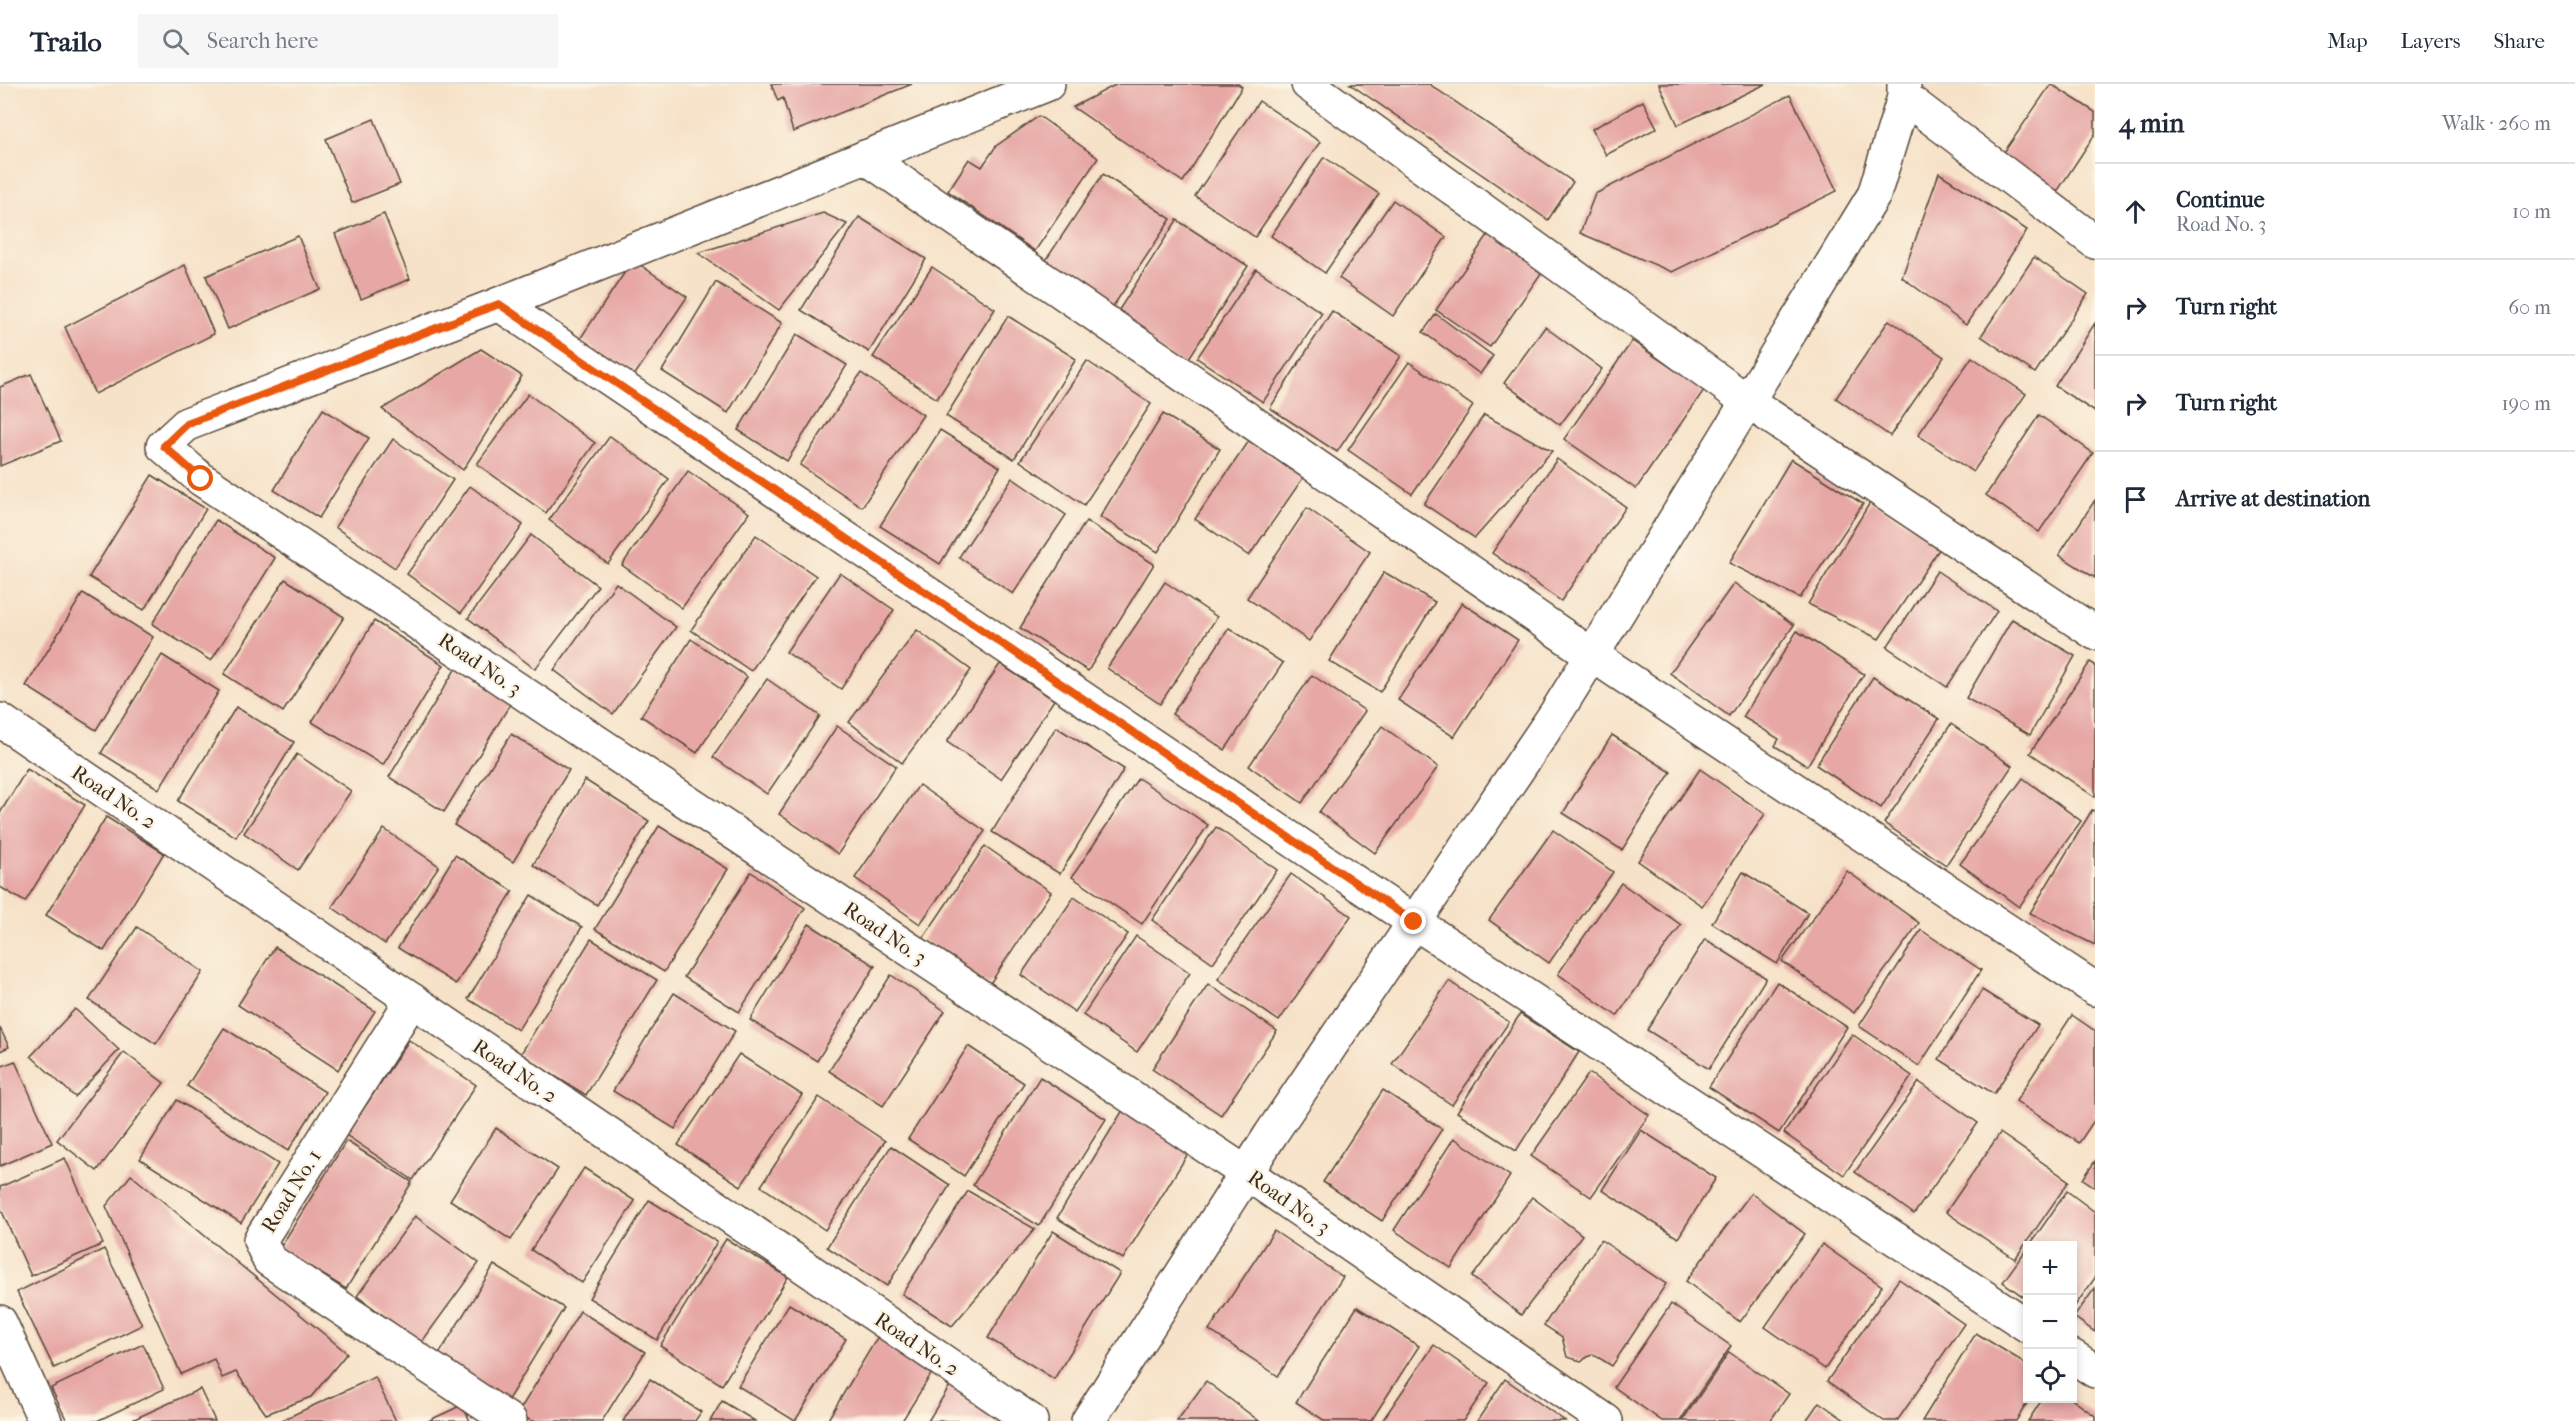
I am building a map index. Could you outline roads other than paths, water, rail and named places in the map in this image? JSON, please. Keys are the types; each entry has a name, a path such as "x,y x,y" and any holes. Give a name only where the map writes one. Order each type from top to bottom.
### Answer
{"street":[{"path":"1308,84 1747,402 2095,633"},
{"path":"499,304 1038,86"},
{"path":"1088,1421 1246,1173 1592,656 1874,195 1904,91 2095,242"},
{"path":"865,157 1592,656 2095,989"},
{"path":"499,304 1414,922 2023,1323"},
{"name":"Road No. 3","path":"499,304 187,424 164,446 201,479 1246,1173 1606,1421"},
{"name":"Road No. 2","path":"0,720 1031,1421"},
{"name":"Road No. 1","path":"412,1000 260,1240 269,1260 510,1421"},
{"path":"0,1322 45,1421"},
{"path":"2077,1359 2095,1371"}]}
